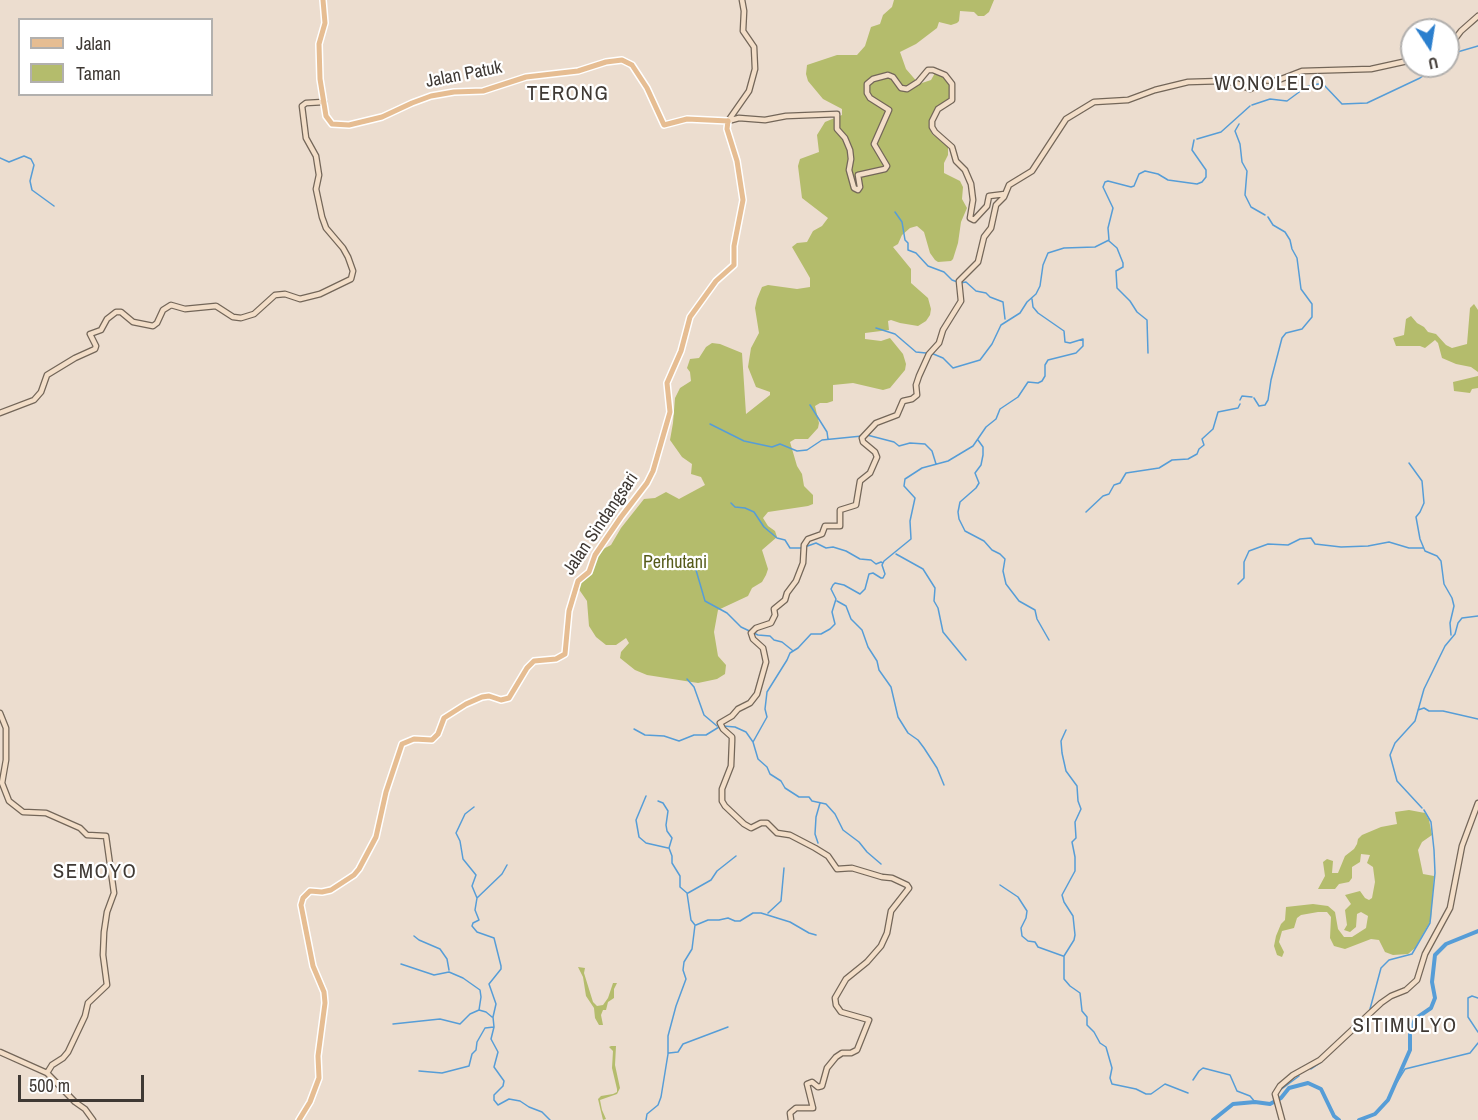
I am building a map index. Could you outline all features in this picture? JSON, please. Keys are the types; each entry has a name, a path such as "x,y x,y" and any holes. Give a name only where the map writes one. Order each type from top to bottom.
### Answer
{"main road":[{"name":"Jalan Patuk","path":"323,0 325,23 319,49 320,79 326,116 329,122 336,125 349,125 388,116 431,96 483,91 526,77 576,72 622,60 632,65 647,88 664,126 687,119 726,121"},
{"name":"Jalan Sindangsari","path":"300,1120 319,1078 318,1056 325,1003 324,992 313,966 301,905 303,898 310,891 331,890 359,869 376,837 385,796 402,744 414,739 432,740 438,734 444,718 468,703 486,696 501,700 509,698 530,664 536,660 556,658 566,654 569,611 578,581 589,572 595,555 647,483 653,471 670,412 667,383 681,351 690,317 716,281 734,265 734,246 743,200 737,161 726,121"}],"street":[{"path":"726,121 749,91 755,69 754,47 743,31 742,0"},
{"path":"1460,34 1478,16"},
{"path":"791,1120 790,1115 796,1108 813,1108 807,1084 812,1082 818,1087 822,1086 827,1068 836,1058 842,1053 856,1051 869,1020 841,1012 836,1005 835,998 846,979 867,962 881,946 887,933 891,911 909,888 892,878 852,868 837,869 826,855 790,834 777,833 767,823 751,828 744,824 722,801 722,789 731,765 732,737 721,726 722,721 750,703 758,690 766,663 763,648 753,639 752,632 771,623 775,615 774,609 785,600 788,590 798,579 803,563 803,547 808,539 822,534 825,526 840,526 840,510 856,505 860,481 871,471 877,457 875,452 863,442 864,436 876,423 897,415 903,401 917,396 917,381 929,353 939,343 943,330 962,299 959,282 978,262 984,237 991,228 996,205 1009,185 1032,171 1066,119 1094,102 1128,100 1155,90 1188,82 1226,82 1250,89 1262,80 1276,81 1307,70 1371,69 1400,63"},
{"path":"726,121 739,118 765,120 834,113 838,115 837,129 845,138 850,150 849,170 854,188 858,190 860,187 858,175 885,169 887,166 874,146 874,142 888,110 870,98 867,93 867,84 873,79 888,75 905,90 912,87 928,70 937,71 950,79 953,94 951,102 938,109 932,121 932,127 952,147 956,161 965,170 971,184 973,200 970,219 975,219 987,206 989,196 1005,194"},
{"path":"0,413 34,400 41,392 46,375 95,349 96,346 90,334 99,332 107,318 116,312 121,312 133,322 153,326 157,323 163,310 171,305 185,309 216,306 233,317 241,318 254,315 275,295 285,294 300,299 320,294 351,279 353,271 346,252 329,232 321,217 316,189 319,175 316,156 306,138 303,106 306,103 324,102"},
{"path":"0,713 6,728 6,760 2,783 9,801 23,812 46,813 80,828 87,835 106,836 114,893 106,912 104,932 103,955 107,986 88,1003 85,1016 66,1055 52,1065 47,1073"},
{"path":"1282,1120 1275,1095 1289,1078 1320,1060 1371,1011 1391,996 1406,990 1417,980 1425,954 1451,904 1465,836 1478,803"},
{"path":"0,1052 47,1073 75,1102 86,1109 93,1120"}],"green space":[{"name":"Perhutani","path":"894,0 994,0 989,12 984,16 978,16 974,12 960,11 957,23 951,25 939,22 937,28 916,44 900,52 906,69 919,84 931,80 935,73 944,75 950,83 950,99 936,109 930,127 932,134 948,146 944,173 960,181 963,187 962,199 967,208 961,222 953,259 938,262 935,260 930,253 924,232 917,226 910,228 902,235 898,244 893,247 911,269 911,283 928,298 930,315 918,326 891,320 888,321 889,330 865,333 865,339 881,341 890,338 903,354 905,370 890,388 883,390 853,383 833,385 833,401 815,406 818,428 808,439 795,439 790,442 804,486 813,495 813,504 768,512 763,518 775,531 777,537 762,550 768,569 766,575 762,582 752,588 748,596 718,610 714,632 718,656 726,665 725,674 717,679 698,683 647,675 635,670 620,658 621,652 629,643 626,638 616,645 606,645 596,637 589,626 587,601 578,588 581,579 601,550 611,545 644,499 655,498 666,492 679,499 705,485 701,477 691,474 692,464 682,457 670,440 675,398 680,388 691,381 687,368 690,359 699,358 706,347 712,343 742,353 746,414 770,395 770,392 756,387 748,367 751,348 759,333 755,308 757,299 762,287 768,285 797,289 810,287 810,278 792,247 797,243 807,242 813,231 822,226 828,218 802,198 798,166 800,159 819,152 817,135 825,122 842,115 842,109 823,99 808,81 807,65 837,55 857,55 865,46 871,27 880,24 883,15 892,7"},
{"path":"1474,304 1478,310 1478,372 1471,367 1442,358 1435,340 1425,348 1396,346 1393,338 1404,335 1406,319 1411,316 1428,332 1436,334 1452,348 1467,344 1470,308"},
{"path":"1478,376 1478,388 1472,389 1470,393 1454,391 1453,382"},
{"path":"1409,810 1425,813 1429,820 1432,835 1422,842 1418,850 1423,874 1434,876 1431,920 1415,948 1408,954 1393,955 1385,952 1379,940 1371,939 1345,949 1334,946 1330,938 1331,917 1327,912 1318,912 1301,915 1297,918 1294,928 1282,931 1279,942 1284,952 1282,957 1277,955 1274,946 1281,924 1285,920 1286,907 1313,904 1328,906 1335,912 1338,929 1344,937 1352,937 1366,928 1368,916 1361,912 1357,914 1356,927 1350,932 1344,930 1347,925 1345,910 1351,904 1345,895 1360,891 1365,898 1369,900 1372,898 1375,882 1373,867 1367,863 1370,855 1361,854 1360,862 1352,867 1352,878 1349,882 1339,884 1335,889 1318,889 1325,876 1323,862 1327,859 1333,861 1332,873 1338,873 1345,856 1354,849 1362,835 1381,827 1397,824 1395,812"},
{"path":"578,967 585,968 584,973 593,1002 597,1006 603,1005 613,983 617,983 614,998 608,1002 606,1010 603,1010 601,1015 603,1025 599,1025 595,1018 594,1008 586,996 583,977"},
{"path":"616,1046 615,1065 620,1088 617,1094 600,1100 606,1119 603,1120 598,1099 617,1092 612,1068 613,1051 609,1047"}],"waterway":[{"path":"1460,51 1478,46"},
{"path":"1252,105 1270,99 1287,101 1306,87 1318,84 1324,85 1342,104 1367,103 1420,78"},
{"path":"1197,139 1221,132 1250,106"},
{"path":"1239,124 1235,131 1240,144 1242,162 1247,171 1245,195 1251,207 1265,215"},
{"path":"931,353 943,358 953,368 980,360 992,344 1001,325 1020,313 1036,294 1048,253 1064,248 1095,247 1109,240 1108,228 1113,208 1103,187 1105,182 1131,187 1134,186 1139,174 1145,171 1158,174 1168,180 1197,184 1202,182 1206,177 1206,170 1192,150 1194,140"},
{"path":"0,158 9,162 24,156 31,159 34,165 30,181 32,190 54,206"},
{"path":"895,212 902,222 908,250 916,253 928,266 944,272 952,280 960,283 966,282 976,291 986,293 1003,302 1005,319"},
{"path":"1254,398 1259,406 1265,405 1282,338 1286,333 1302,329 1312,317 1312,304 1301,289 1297,258 1290,240 1285,232 1273,225 1268,217"},
{"path":"1109,241 1117,248 1123,263 1123,267 1116,271 1117,288 1137,312 1147,320 1148,353"},
{"path":"753,742 767,717 765,709 767,692 790,653 811,634 821,634 835,624 832,612 836,599 831,589 833,585 835,583 844,585 860,594 865,589 869,574 873,573 883,578 884,561 911,539 910,521 915,498 904,486 905,479 922,468 948,461 973,446 986,427 996,419 1000,409 1018,397 1028,382 1042,381 1048,360 1076,353 1083,346 1083,339 1070,343 1065,342 1064,331 1038,313 1033,307 1032,299"},
{"path":"876,328 895,334 916,352 926,353"},
{"path":"1240,400 1242,396 1252,397"},
{"path":"1086,512 1103,496 1109,494 1126,473 1159,468 1172,460 1188,459 1197,454 1204,445 1202,439 1213,429 1218,412 1238,408 1240,404"},
{"path":"810,405 827,432 828,439"},
{"path":"710,424 744,441 772,447 780,444 797,451 807,450 822,440 862,436"},
{"path":"867,435 894,442 899,446 910,443 925,444 932,451 936,464"},
{"path":"978,440 983,447 981,465 975,473 979,483 960,502 959,519 965,531 984,541 1005,559 1003,571 1006,584 1019,601 1035,610 1037,619 1049,640"},
{"path":"1409,463 1422,481 1424,503 1416,517 1420,539 1425,551 1437,556 1441,561 1444,584 1454,606 1450,623 1451,635"},
{"path":"731,503 735,507 754,512 764,527 777,538 785,540 790,548 802,548 816,543 826,548 833,547 846,551 876,564 883,563"},
{"path":"1238,584 1244,578 1244,562 1249,551 1268,544 1288,545 1300,539 1311,538 1315,544 1341,547 1368,546 1389,542 1409,548 1423,548"},
{"path":"896,554 923,569 935,588 934,601 938,608 943,632 966,660"},
{"path":"682,558 696,570 705,601 727,613 741,627 758,635 770,636 792,650"},
{"path":"837,601 846,606 851,619 862,630 879,670 891,687 898,717 908,733 924,748 937,768 944,785"},
{"path":"1422,808 1397,781 1390,755 1395,743 1415,721 1424,689 1445,646 1455,634 1458,623 1462,618 1478,616"},
{"path":"687,679 694,687 704,715 717,726"},
{"path":"1418,710 1424,708 1429,711 1443,711 1478,719"},
{"path":"723,726 735,727 746,732 753,742 758,759 767,767 770,774 799,797 809,797 812,801 826,804 835,814 843,830 881,864"},
{"path":"634,729 645,735 664,736 679,741 694,735 706,735 719,727"},
{"path":"1066,730 1061,741 1062,753 1066,771 1077,786 1081,809 1075,822 1076,838 1072,842 1075,871 1062,895 1073,916 1075,935 1064,956 1064,979 1080,993 1082,1011 1087,1017 1087,1025 1100,1043 1106,1047 1112,1068 1110,1078 1112,1084 1136,1089 1146,1094 1151,1094 1165,1084 1188,1093"},
{"path":"646,796 636,820 639,837 646,843 668,848"},
{"path":"646,1120 647,1114 658,1105 661,1097 668,1054 668,1036 686,979 683,970 684,962 692,949 695,925 691,920 687,893 680,887 680,876 672,863 669,848 672,838 666,825 668,811 663,803 658,801"},
{"path":"818,843 815,834 820,803"},
{"path":"474,807 465,814 456,833 463,859 476,875 472,886 477,898 475,910 479,920 472,926 477,932 494,938 501,966 489,984 496,1004 491,1039 498,1052 494,1067 504,1081 503,1086 494,1095 494,1100 498,1105 509,1099 520,1101 542,1112 550,1120"},
{"path":"1371,1011 1381,968 1389,960 1412,954 1430,923 1435,873 1434,850 1431,822 1424,810"},
{"path":"688,893 711,880 717,871 736,856"},
{"path":"477,898 502,874 507,865"},
{"path":"768,913 781,901 784,868"},
{"path":"1000,885 1018,897 1027,911 1021,928 1022,936 1028,941 1035,942 1038,947 1063,956"},
{"path":"696,925 708,920 728,918 740,921 753,913 761,913 790,922 816,935"},
{"path":"1359,1120 1375,1114 1388,1100 1410,1050 1410,1032 1415,1019 1431,1008 1435,998 1432,982 1435,955 1446,944 1478,931"},
{"path":"414,936 440,949 447,959 449,970"},
{"path":"401,964 434,975 449,972 463,978 480,990 479,1010 492,1017"},
{"path":"1478,998 1472,996 1468,998 1468,1017 1478,1032"},
{"path":"393,1024 440,1019 460,1024 470,1014 479,1010"},
{"path":"419,1071 442,1073 469,1066 477,1042 485,1028 494,1027"},
{"path":"669,1053 678,1052 683,1044 728,1027"},
{"path":"1397,1082 1405,1069 1470,1053 1478,1043"},
{"path":"1311,1069 1320,1063"},
{"path":"1193,1080 1203,1068 1230,1075 1237,1091 1250,1096 1255,1102"},
{"path":"1279,1091 1299,1076"},
{"path":"1213,1120 1233,1104 1255,1102 1270,1104 1281,1098 1289,1088 1308,1083 1321,1089 1334,1116 1339,1120"}],"district":[{"name":"WONOLELO","path":"1270,84"},
{"name":"TERONG","path":"568,94"},
{"name":"SEMOYO","path":"95,872"},
{"name":"SITIMULYO","path":"1405,1026"}]}
